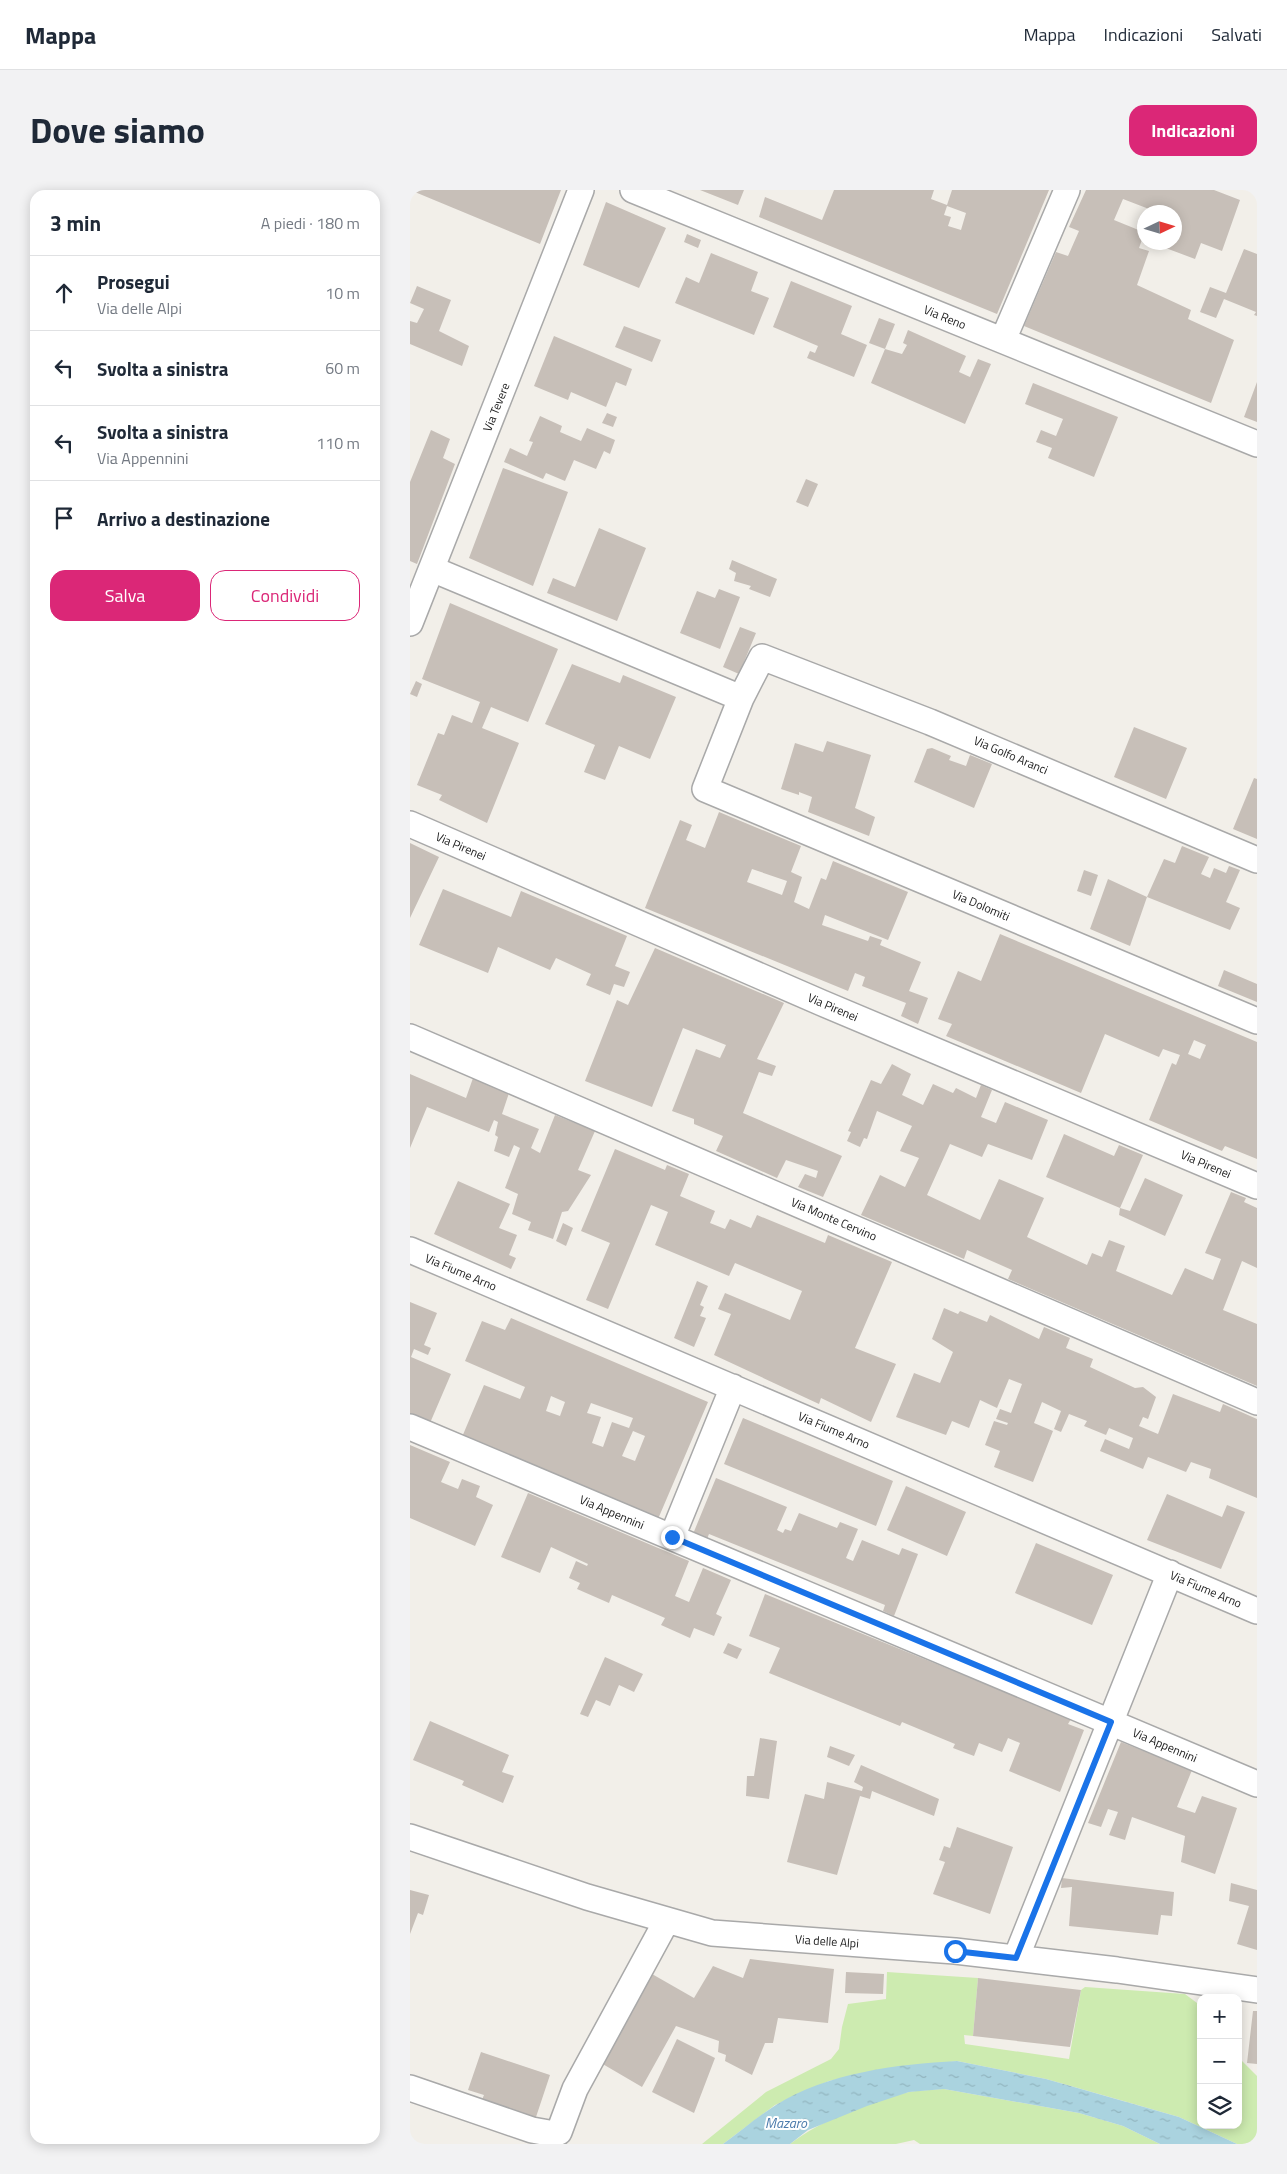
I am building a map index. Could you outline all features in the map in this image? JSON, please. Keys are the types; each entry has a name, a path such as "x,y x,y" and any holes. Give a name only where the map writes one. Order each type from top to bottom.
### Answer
{"street":[{"name":"Via Tevere","path":"410,623 422,578 581,190"},
{"name":"Via Reno","path":"633,190 1257,444"},
{"path":"1003,340 1067,190"},
{"path":"422,578 741,698"},
{"name":"Via Golfo Aranci","path":"741,698 762,657 930,722 1257,860"},
{"name":"Via Dolomiti","path":"741,698 705,789 1257,1021"},
{"name":"Via Pirenei","path":"410,824 822,1003 1257,1186"},
{"name":"Via Monte Cervino","path":"410,1037 1257,1402"},
{"name":"Via Fiume Arno","path":"410,1250 1257,1611"},
{"path":"672,1537 733,1388"},
{"name":"Via Appennini","path":"410,1427 1257,1784"},
{"path":"1016,1958 1170,1573"},
{"name":"Via delle Alpi","path":"410,1837 587,1897 712,1933 955,1951 1117,1970 1257,1990"},
{"path":"410,2088 532,2130 549,2133 559,2132 575,2089 667,1920"}],"green space":[{"path":"887,1972 978,1978 973,2036 964,2035 965,2044 1069,2059 1081,1990 1085,1987 1185,1994 1197,2003 1197,2125 1179,2117 1046,2079 957,2061 863,2074 829,2081 775,2105 723,2144 702,2144 766,2092 831,2059 839,2049 848,2004 886,1999"},
{"path":"1242,2061 1257,2076 1257,2144 1237,2144 1205,2129 1242,2129"},
{"path":"944,2089 1079,2113 1123,2126 1160,2144 920,2144 914,2140 896,2144 790,2144 816,2127 846,2112 879,2100 909,2092"}],"water":[{"name":"Mazaro","path":"957,2061 1046,2079 1179,2117 1197,2125 1197,2129 1205,2129 1237,2144 1160,2144 1123,2126 1079,2113 944,2089 909,2092 867,2106 808,2130 790,2144 723,2144 776,2105 817,2085 863,2072"}],"building":[{"path":"410,190 561,190 540,244"},
{"path":"700,190 744,190 738,205"},
{"path":"834,190 934,190 931,199 947,205 952,190 1049,190 997,314 759,217 765,197 822,220","holes":["947,206 966,213 961,230 948,226 951,217 944,215"]},
{"path":"1086,190 1214,190 1240,200 1222,251 1201,243 1195,259 1171,250 1182,250 1182,205 1139,205 1123,199 1114,220 1137,229 1137,250 1149,251 1137,285 1191,310 1188,319 1234,340 1211,403 1024,326 1056,252 1068,256 1079,231 1069,227"},
{"path":"606,202 666,228 639,288 583,265"},
{"path":"687,234 701,240 698,248 684,242"},
{"path":"1244,249 1257,254 1257,316 1254,315 1256,312 1224,299 1216,318 1200,312 1210,287 1226,293"},
{"path":"711,253 758,272 751,291 769,298 754,335 675,303 686,277 699,283"},
{"path":"791,281 852,306 841,334 867,345 854,377 807,358 810,351 815,353 818,346 773,327"},
{"path":"417,286 451,300 439,331 469,346 462,366 410,344 410,321 417,323 424,309 410,303"},
{"path":"879,318 895,324 885,349 869,343"},
{"path":"624,326 661,340 652,362 615,347"},
{"path":"908,330 966,356 959,372 970,377 978,359 991,364 965,424 871,383 885,349 902,354 907,345 903,343"},
{"path":"554,336 632,369 626,386 616,382 606,407 571,392 568,400 534,386"},
{"path":"1257,382 1257,422 1244,417"},
{"path":"1033,383 1118,417 1094,477 1048,458 1052,448 1036,442 1041,430 1056,436 1063,419 1025,404"},
{"path":"607,413 617,417 613,427 602,423"},
{"path":"540,416 562,426 560,432 581,441 587,428 615,440 610,454 604,451 596,469 574,460 565,481 546,473 543,479 504,462 510,448 527,456 533,442 529,441"},
{"path":"431,430 450,439 443,458 455,464 417,564 410,561 410,482"},
{"path":"503,468 568,492 533,586 469,558"},
{"path":"806,479 818,484 808,507 796,502"},
{"path":"599,528 646,548 617,621 547,593 553,578 575,587"},
{"path":"732,560 777,579 770,597 749,589 751,586 734,581 736,573 729,569"},
{"path":"719,589 740,597 720,649 680,633 697,591 715,598"},
{"path":"450,603 558,649 528,722 491,707 482,728 519,743 487,823 439,800 442,795 417,785 438,733 444,735 452,715 472,723 480,702 422,679"},
{"path":"740,627 756,633 739,674 723,667"},
{"path":"572,664 620,683 623,675 676,697 650,759 619,746 605,780 584,772 595,745 545,724"},
{"path":"416,681 422,684 417,697 410,694"},
{"path":"1134,727 1187,748 1166,799 1114,777"},
{"path":"827,741 871,755 855,808 875,817 869,836 808,812 812,797 799,792 799,795 781,789 795,743 823,752"},
{"path":"932,748 951,756 949,760 966,766 970,755 992,764 974,808 914,782 927,749"},
{"path":"1254,778 1257,779 1257,839 1233,829"},
{"path":"719,812 801,846 791,872 802,877 794,902 809,909 821,878 826,880 833,861 908,892 888,940 825,915 822,925 868,941 870,936 882,940 880,945 921,962 909,991 928,998 918,1024 901,1016 906,1003 862,986 865,977 855,973 848,991 645,908 680,820 692,825 686,840 705,848","holes":["752,869 787,881 782,895 747,882"]},
{"path":"410,843 439,857 410,918"},
{"path":"1182,846 1209,857 1201,874 1210,878 1214,868 1226,873 1229,866 1240,870 1226,902 1240,908 1230,930 1147,897 1164,859 1175,863"},
{"path":"1084,870 1098,875 1091,896 1077,891"},
{"path":"1108,879 1147,897 1130,946 1090,929"},
{"path":"443,889 511,917 521,891 627,936 615,966 630,972 624,987 614,984 610,995 586,985 591,974 556,958 550,970 498,947 488,973 419,945"},
{"path":"1000,934 1257,1042 1257,1159 1225,1146 1222,1151 1149,1120 1172,1063 1176,1065 1180,1055 1163,1049 1159,1057 1105,1034 1081,1093 946,1036 952,1024 938,1019 958,971 981,981","holes":["1194,1040 1206,1045 1200,1059 1188,1054"]},
{"path":"655,948 784,1003 757,1059 776,1066 772,1076 759,1072 743,1113 842,1156 823,1197 798,1187 805,1174 816,1178 818,1171 786,1160 777,1178 716,1151 723,1136 694,1124 694,1119 672,1111 696,1049 720,1058 726,1045 683,1028 652,1107 585,1081 617,1000 628,1005"},
{"path":"1224,970 1257,984 1257,1002 1218,986"},
{"path":"892,1064 911,1074 902,1095 923,1105 933,1084 953,1093 956,1088 976,1098 981,1085 992,1090 981,1117 996,1123 1005,1102 1048,1120 1032,1160 988,1144 982,1157 950,1144 927,1195 980,1220 999,1179 1044,1198 1027,1237 1087,1265 1092,1253 1102,1257 1109,1240 1125,1246 1116,1271 1172,1295 1185,1268 1213,1280 1221,1259 1205,1253 1231,1192 1246,1198 1244,1202 1257,1208 1257,1268 1242,1261 1223,1310 1257,1324 1257,1386 1008,1279 1012,1270 967,1250 964,1259 861,1215 880,1175 905,1187 919,1158 900,1151 912,1126 877,1111 867,1139 864,1138 860,1147 847,1141 851,1132 848,1131 871,1080 881,1084"},
{"path":"410,1074 466,1098 473,1078 509,1093 502,1114 539,1129 531,1148 540,1153 555,1115 595,1131 578,1170 591,1175 568,1211 562,1212 553,1239 528,1230 531,1222 512,1214 518,1194 505,1188 520,1148 514,1145 509,1157 494,1151 498,1137 495,1135 498,1122 494,1120 489,1132 427,1107 410,1148"},
{"path":"1064,1134 1114,1156 1119,1145 1143,1155 1120,1208 1046,1177"},
{"path":"615,1149 665,1170 667,1165 689,1174 680,1196 715,1211 710,1223 725,1229 730,1219 751,1228 757,1215 825,1243 828,1235 892,1262 855,1348 896,1364 871,1422 821,1398 819,1404 714,1355 731,1314 718,1309 725,1293 790,1320 802,1291 735,1263 729,1276 655,1245 668,1212 651,1205 608,1309 586,1300 610,1243 581,1231"},
{"path":"1145,1178 1183,1195 1165,1236 1119,1215 1120,1208 1130,1211"},
{"path":"458,1181 510,1204 499,1228 517,1235 509,1255 516,1258 511,1269 434,1234"},
{"path":"563,1223 573,1228 566,1246 556,1241"},
{"path":"697,1281 708,1286 700,1305 704,1307 700,1316 706,1318 694,1347 674,1338"},
{"path":"410,1302 437,1313 424,1345 431,1348 428,1355 414,1349 411,1357 451,1374 430,1423 410,1415"},
{"path":"944,1308 958,1314 960,1311 987,1322 990,1315 1039,1339 1044,1327 1070,1338 1066,1348 1093,1359 1090,1367 1135,1388 1143,1387 1156,1397 1148,1419 1143,1417 1139,1426 1158,1434 1173,1394 1220,1412 1223,1404 1257,1419 1257,1498 1209,1478 1211,1469 1191,1462 1186,1472 1148,1457 1143,1469 1100,1451 1105,1439 1129,1449 1133,1438 1109,1428 1106,1435 1084,1426 1087,1421 1069,1414 1061,1432 1054,1429 1061,1411 1042,1402 1034,1423 1053,1431 1033,1482 994,1467 1000,1451 985,1445 994,1421 1007,1425 1008,1423 996,1419 1000,1409 1011,1413 1022,1384 1009,1379 997,1408 980,1400 969,1428 952,1421 946,1435 896,1417 914,1373 940,1383 953,1352 932,1339"},
{"path":"511,1318 708,1402 658,1519 462,1437 484,1385 520,1399 525,1387 465,1361 482,1321 505,1330","holes":["551,1396 565,1402 560,1416 546,1411","591,1403 633,1418 629,1428 612,1422 603,1447 592,1443 601,1417 587,1413","633,1431 645,1436 635,1461 622,1456"]},
{"path":"743,1418 893,1481 876,1526 724,1464"},
{"path":"410,1445 450,1462 441,1482 458,1489 462,1479 480,1486 476,1497 493,1505 475,1546 410,1518"},
{"path":"716,1478 787,1507 777,1530 783,1533 785,1529 791,1531 799,1513 837,1528 840,1522 858,1529 846,1558 853,1561 862,1540 899,1555 902,1548 918,1554 894,1616 883,1611 885,1605 709,1534 707,1539 693,1534"},
{"path":"906,1486 966,1512 947,1556 887,1530"},
{"path":"528,1493 689,1561 675,1596 689,1602 703,1568 731,1580 716,1614 722,1617 714,1636 694,1628 690,1638 661,1625 665,1618 612,1595 609,1603 577,1589 580,1583 569,1578 576,1561 587,1566 588,1564 551,1547 540,1573 501,1557"},
{"path":"1167,1494 1222,1517 1227,1505 1245,1512 1221,1569 1147,1540"},
{"path":"1036,1543 1113,1575 1092,1625 1015,1593"},
{"path":"765,1594 1071,1719 1068,1724 1084,1730 1060,1792 1009,1771 1020,1743 1008,1738 1002,1752 979,1743 974,1756 953,1748 955,1744 902,1722 900,1726 769,1673 780,1648 749,1636"},
{"path":"728,1643 742,1649 737,1659 723,1653"},
{"path":"605,1657 643,1674 634,1692 619,1685 610,1706 596,1700 588,1717 580,1714"},
{"path":"430,1721 509,1755 502,1772 514,1776 503,1803 462,1785 464,1781 413,1760"},
{"path":"760,1738 777,1741 769,1799 746,1796 747,1776 754,1776"},
{"path":"1121,1742 1192,1770 1177,1807 1195,1813 1202,1796 1237,1808 1215,1874 1181,1862 1185,1836 1132,1817 1125,1840 1109,1835 1118,1812 1108,1809 1101,1827 1088,1823"},
{"path":"830,1746 855,1755 849,1766 827,1757"},
{"path":"861,1765 939,1799 934,1816 872,1791 870,1799 860,1796 837,1875 787,1862 805,1794 824,1799 827,1782 862,1791 863,1787 854,1782"},
{"path":"957,1827 1013,1847 990,1914 933,1894 945,1862 939,1860 944,1846 950,1848"},
{"path":"1062,1878 1174,1892 1172,1916 1161,1915 1158,1935 1069,1926 1072,1887 1061,1888"},
{"path":"1231,1883 1257,1890 1257,1950 1237,1944 1249,1906 1229,1901"},
{"path":"410,1890 429,1895 423,1915 418,1913 410,1934"},
{"path":"750,1959 834,1969 828,2023 778,2018 773,2043 765,2043 752,2075 725,2061 726,2055 718,2052 719,2041 676,2026 642,2087 601,2063 652,1974 694,1998 713,1966 743,1978"},
{"path":"846,1972 884,1974 883,1994 845,1993"},
{"path":"978,1978 1081,1990 1070,2047 973,2036"},
{"path":"1253,2011 1257,2011 1257,2064 1247,2063"},
{"path":"677,2039 715,2058 694,2113 652,2092"},
{"path":"481,2052 550,2075 535,2120 481,2102 484,2095 468,2090"}],"route":[{"path":"672,1537 1111,1722 1016,1958 955,1951"}]}
